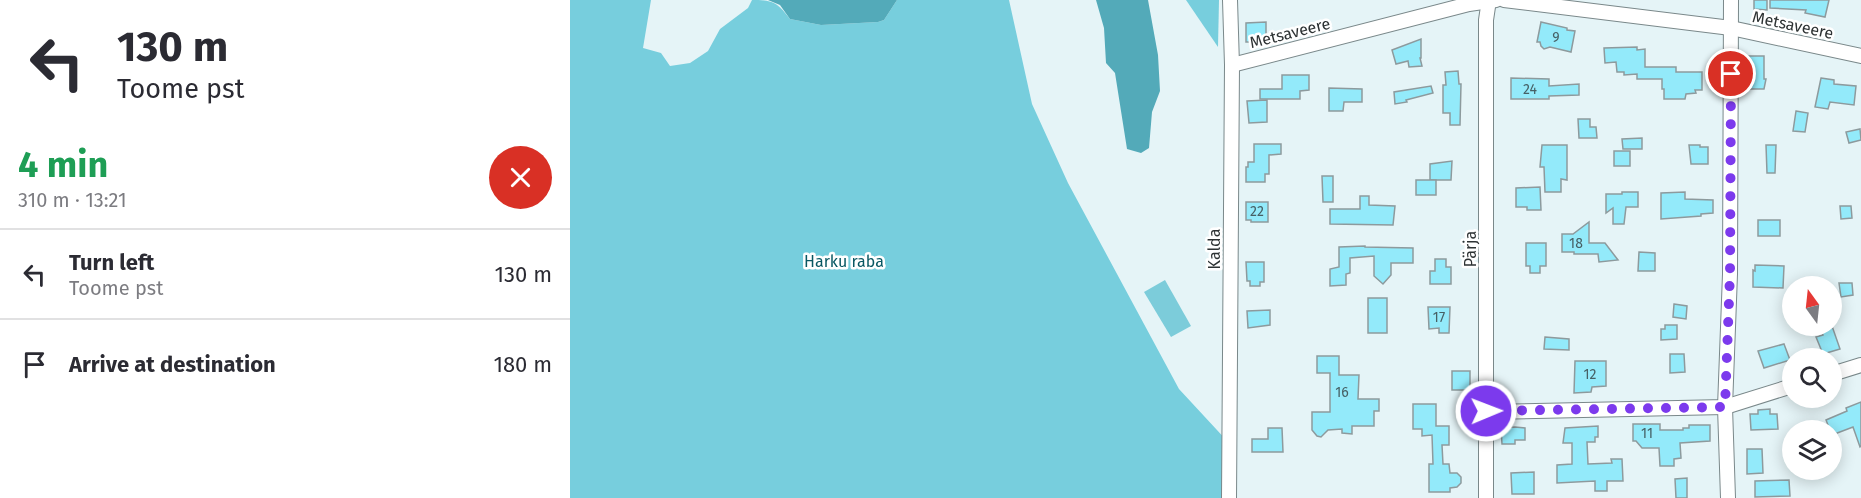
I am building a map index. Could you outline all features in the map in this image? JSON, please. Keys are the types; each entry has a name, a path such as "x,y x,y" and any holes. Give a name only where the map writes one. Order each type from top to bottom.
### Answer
{"street":[{"name":"Kalda","path":"1229,498 1232,65 1230,0"},
{"name":"Pärja","path":"1486,498 1486,20 1489,0"},
{"name":"Metsaveere","path":"1232,65 1469,4 1496,0"},
{"name":"Metsaveere","path":"1504,0 1731,28 1861,56"},
{"path":"1728,498 1725,407 1730,274 1731,0"},
{"path":"1842,371 1861,365"},
{"path":"1486,411 1725,407 1782,389"}],"shaded area":[{"path":"768,0 897,0 884,20 878,22 821,25 790,19 780,5"},
{"path":"1096,0 1148,0 1158,55 1160,91 1152,112 1149,148 1141,153 1127,149 1115,73 1106,63 1104,28"},
{"path":"1165,280 1191,326 1171,337 1144,292"}],"green space":[{"name":"Harku raba","path":"570,0 651,0 643,48 661,53 670,66 690,63 708,51 720,29 748,8 752,0 774,3 790,19 821,25 878,22 884,20 897,0 1009,0 1032,104 1068,183 1179,389 1229,443 1229,498 570,498"},
{"path":"1186,0 1219,0 1218,47"}],"building":[{"path":"1754,0 1767,0 1767,10 1754,9"},
{"path":"1770,0 1829,0 1825,17 1805,13 1806,10 1770,8"},
{"path":"1266,22 1266,39 1246,42 1246,23"},
{"path":"1541,22 1575,31 1571,52 1550,47 1544,49 1540,42 1537,42"},
{"path":"1421,39 1422,66 1409,67 1408,61 1396,64 1392,50"},
{"path":"1637,47 1637,50 1645,49 1645,67 1676,67 1676,72 1702,72 1702,90 1686,94 1685,99 1664,99 1662,79 1637,79 1637,74 1624,75 1624,72 1617,72 1616,62 1605,63 1604,48"},
{"path":"1748,56 1764,56 1764,79 1766,79 1764,89 1748,89"},
{"path":"1458,71 1459,84 1461,84 1460,125 1450,125 1450,113 1443,113 1443,85 1446,85 1445,72"},
{"path":"1282,75 1309,75 1309,90 1300,91 1300,99 1260,99 1260,89 1282,89"},
{"path":"1511,78 1549,79 1549,86 1579,84 1579,95 1549,96 1549,99 1511,99"},
{"path":"1821,78 1834,80 1834,84 1856,86 1854,105 1830,102 1828,109 1815,107"},
{"path":"1431,86 1433,93 1395,104 1394,92"},
{"path":"1329,88 1362,89 1362,102 1344,102 1343,111 1329,111"},
{"path":"1267,100 1267,122 1249,123 1247,101"},
{"path":"1796,111 1808,113 1805,132 1793,131"},
{"path":"1578,119 1590,119 1590,127 1596,127 1597,138 1579,138"},
{"path":"1860,129 1861,140 1849,143 1846,132"},
{"path":"1642,138 1642,149 1623,149 1622,139"},
{"path":"1254,144 1281,144 1281,154 1269,155 1269,174 1265,174 1265,182 1246,182 1248,162 1254,162"},
{"path":"1542,145 1567,145 1567,180 1561,179 1561,192 1545,192 1544,167 1540,167"},
{"path":"1689,145 1708,147 1708,164 1691,164"},
{"path":"1766,145 1776,145 1775,173 1767,173"},
{"path":"1614,151 1630,151 1630,166 1614,166"},
{"path":"1452,161 1451,180 1430,180 1430,164"},
{"path":"1322,176 1333,176 1333,202 1323,202"},
{"path":"1416,180 1436,180 1436,195 1416,195"},
{"path":"1540,187 1541,210 1516,207 1516,188"},
{"path":"1622,192 1638,192 1638,207 1626,207 1624,224 1613,224 1613,208 1606,213 1606,194 1622,194"},
{"path":"1685,192 1685,199 1713,200 1713,213 1661,219 1661,193"},
{"path":"1360,196 1369,196 1369,205 1395,206 1393,225 1330,224 1330,209 1360,209"},
{"path":"1246,202 1268,202 1268,222 1246,220"},
{"path":"1840,206 1851,206 1852,218 1841,219"},
{"path":"1758,220 1780,220 1780,236 1758,236"},
{"path":"1589,222 1589,243 1605,243 1618,260 1599,262 1598,254 1562,252 1562,234 1573,234"},
{"path":"1526,243 1546,243 1546,266 1540,266 1540,273 1530,273 1530,266 1526,266"},
{"path":"1339,247 1413,248 1413,263 1391,263 1391,275 1383,284 1374,276 1374,256 1350,258 1350,273 1346,274 1346,285 1330,286 1330,269 1339,267"},
{"path":"1639,252 1655,253 1655,271 1638,271"},
{"path":"1435,259 1446,259 1446,267 1451,267 1451,284 1430,284 1430,271 1435,271"},
{"path":"1246,262 1264,262 1264,282 1260,282 1260,286 1250,286 1250,281 1247,281"},
{"path":"1755,265 1784,266 1782,288 1753,287 1753,270 1755,271"},
{"path":"1842,283 1852,283 1853,295 1842,297"},
{"path":"1368,298 1387,298 1387,333 1368,333"},
{"path":"1674,304 1687,306 1686,319 1673,317"},
{"path":"1428,307 1450,307 1449,333 1439,333 1439,328 1429,329"},
{"path":"1270,310 1270,325 1248,328 1247,311"},
{"path":"1665,325 1677,325 1677,339 1661,340 1661,329 1665,329"},
{"path":"1835,336 1840,348 1821,348 1816,337"},
{"path":"1545,337 1569,339 1569,350 1544,349"},
{"path":"1784,344 1786,348 1782,348 1782,362 1764,368 1758,351"},
{"path":"1670,354 1684,354 1685,372 1670,373"},
{"path":"1317,356 1339,356 1339,375 1359,375 1358,399 1379,399 1379,411 1374,411 1374,426 1352,426 1352,434 1342,433 1342,429 1328,430 1321,437 1312,430 1312,412 1330,412 1330,373 1317,373"},
{"path":"1575,361 1606,361 1606,386 1592,387 1591,392 1574,393"},
{"path":"1452,371 1470,371 1470,390 1452,390"},
{"path":"1861,402 1860,447 1853,427 1842,431 1842,420 1826,420 1847,411 1846,408"},
{"path":"1413,404 1436,404 1436,426 1449,426 1449,445 1442,445 1443,464 1449,464 1450,473 1457,473 1461,477 1461,483 1457,487 1450,488 1450,492 1429,492 1429,464 1433,464 1432,435 1422,436 1422,429 1413,429"},
{"path":"1770,409 1770,414 1777,414 1778,429 1751,430 1750,414 1758,414 1758,410"},
{"path":"1633,424 1660,424 1660,430 1683,430 1683,428 1689,428 1689,425 1710,425 1710,441 1680,443 1681,458 1674,459 1674,466 1660,466 1659,448 1642,448 1636,441 1633,441"},
{"path":"1598,426 1598,437 1595,437 1595,442 1587,442 1588,464 1612,463 1611,459 1622,459 1623,481 1607,481 1607,491 1595,491 1595,481 1557,483 1557,465 1572,464 1572,443 1563,443 1565,428"},
{"path":"1268,428 1282,428 1283,452 1252,452 1252,439 1268,439"},
{"path":"1501,428 1525,428 1525,440 1515,440 1515,444 1502,444"},
{"path":"1747,449 1762,449 1763,473 1747,474"},
{"path":"1534,472 1534,494 1512,494 1511,473"},
{"path":"1687,478 1687,498 1676,498 1675,479"},
{"path":"1789,480 1790,496 1755,497 1755,481"}],"route":[{"path":"1486,411 1725,407 1730,274 1731,74"}]}
